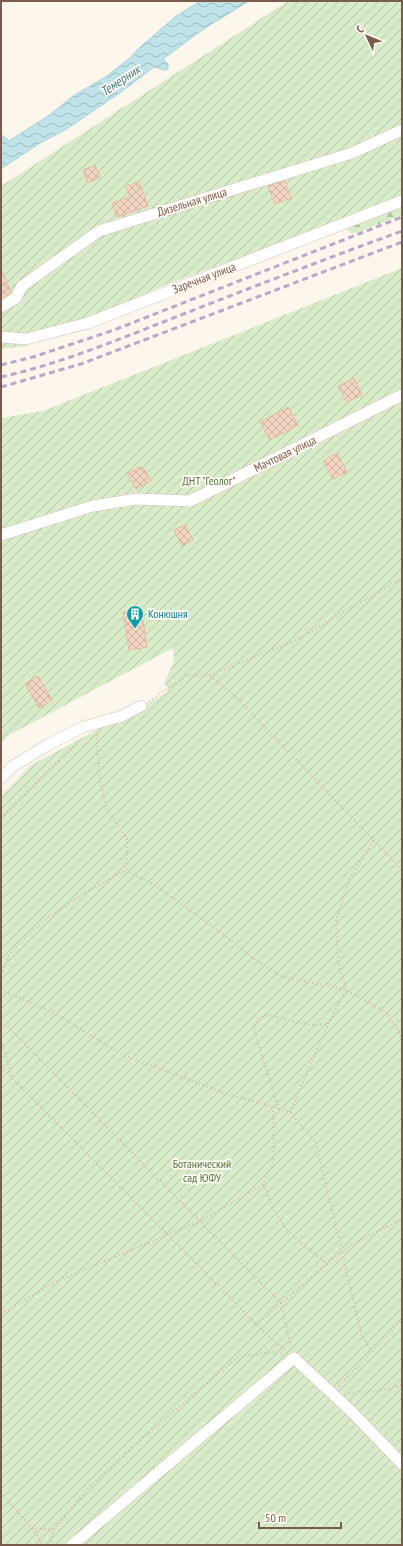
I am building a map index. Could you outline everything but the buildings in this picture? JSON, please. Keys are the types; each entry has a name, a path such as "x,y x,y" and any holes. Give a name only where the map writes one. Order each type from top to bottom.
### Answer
{"street":[{"name":"Дизельная улица","path":"1,307 16,298 22,286 99,231 352,152 402,130"},
{"name":"Заречная улица","path":"1,337 26,339 88,323 402,201"},
{"name":"Мачтовая улица","path":"1,535 93,506 137,499 190,501 402,395"},
{"path":"1,778 14,766 46,746 83,727 122,716 141,706"},
{"path":"72,1545 294,1358 352,1412 402,1464"}],"path":[{"path":"141,706 186,676 210,675 296,640 402,578"},
{"path":"210,675 236,697 402,870"},
{"path":"96,724 99,777 107,809 127,839 126,870"},
{"path":"1,817 80,740"},
{"path":"290,1112 328,1024 346,990 338,958 336,920 350,878 374,840"},
{"path":"1,975 11,952 42,922 84,893 126,870"},
{"path":"126,870 156,886 216,929 258,962 281,976 346,990 386,1012 400,1034 402,1042"},
{"path":"1,990 53,1012 121,1054 224,1093 290,1112 316,1143 362,1337 372,1351"},
{"path":"279,1109 253,1027 260,1018 268,1015 309,1025 328,1024"},
{"path":"1,1023 8,1027 280,1303 294,1358"},
{"path":"1,1041 12,1077"},
{"path":"1,1067 257,1325 294,1358"},
{"path":"1,1314 54,1282 167,1234 200,1222 263,1184 274,1161 273,1107"},
{"path":"402,1138 402,1150"},
{"path":"263,1184 274,1211 289,1233 327,1264"},
{"path":"257,1325 280,1303 349,1246 402,1219"},
{"path":"332,1395 402,1320"},
{"path":"50,1545 54,1530 90,1486 147,1434 238,1357 273,1352 294,1358"},
{"path":"332,1395 380,1391 402,1385"},
{"path":"1,1492 37,1534 42,1545"},
{"path":"31,1528 54,1530"}],"green space":[{"path":"288,1 402,1 402,199 168,284 26,346 1,349 1,186"},
{"path":"402,202 402,215 356,233 350,233 345,227"},
{"name":"Ботанический сад ЮФУ","path":"402,268 402,1545 1,1545 1,796 31,765 168,692 167,686 164,684 174,661 173,648 9,735 1,744 1,418 43,411"}],"water":[{"name":"Темерник","path":"200,1 249,1 202,30 163,59 168,64 168,69 165,70 154,67 121,92 65,130 40,143 1,169 1,134 9,141 51,114 73,96 107,76 131,57 139,48 175,17"}],"railway":[{"path":"1,365 33,357 114,330 402,217"},
{"path":"1,377 47,365 92,349 402,231"},
{"path":"1,387 81,364 402,242"}],"place":[{"name":"Конюшня","path":"135,629"}],"park label":[{"name":"ДНТ \"Геолог\"","path":"209,481"}]}
